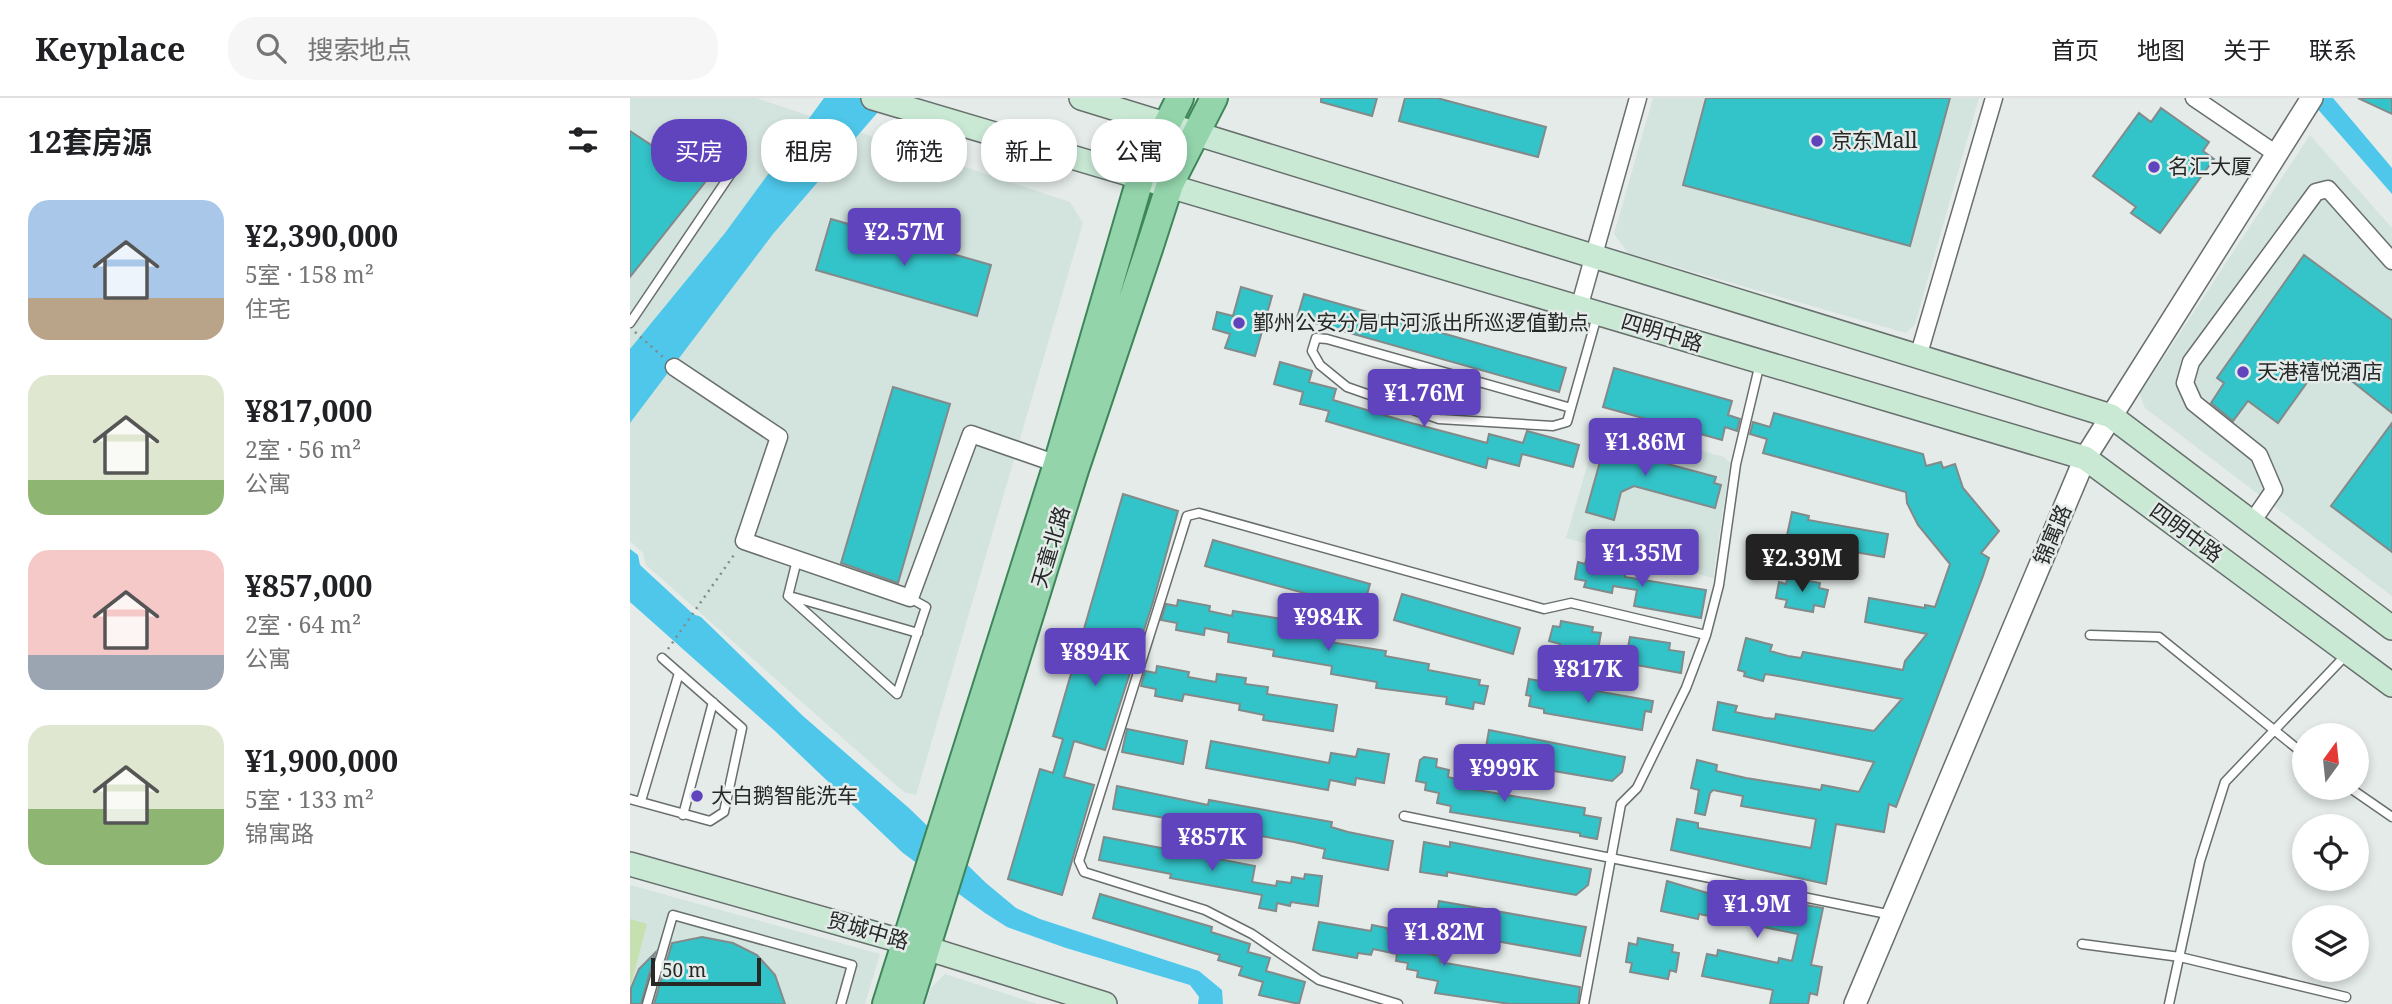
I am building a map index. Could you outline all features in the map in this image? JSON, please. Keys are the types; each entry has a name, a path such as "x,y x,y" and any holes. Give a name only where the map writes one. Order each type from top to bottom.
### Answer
{"main road":[{"name":"四明中路","path":"873,98 1091,161"},
{"path":"1081,98 1150,119"},
{"path":"1170,119 1181,98"},
{"name":"天童北路","path":"909,1004 916,945 933,886 1066,467 1170,184 1214,98"},
{"path":"1187,129 2111,416 2392,628"},
{"path":"1066,467 1139,182"},
{"name":"四明中路","path":"1163,182 2085,458 2392,685"},
{"name":"贸城中路","path":"630,864 916,945 1105,1004"},
{"path":"886,1004 916,945"}],"street":[{"path":"1588,311 1594,256 1638,98"},
{"path":"1918,357 1994,98"},
{"path":"2193,98 2275,153"},
{"name":"锦寓路","path":"1855,1004 2085,458 2312,98"},
{"path":"2252,522 2274,490 2259,455 2194,403 2185,383 2191,362 2316,192 2328,189 2392,261"},
{"path":"674,367 779,437 744,541 910,598 971,435 1066,467"}],"lane":[{"path":"630,323 725,182"},
{"path":"1571,408 1327,339 1316,338 1312,351 1320,365 1347,387 1439,419 1553,426 1567,422 1571,408 1588,311"},
{"path":"1584,1004 1620,803 1637,788 1686,688 1706,635 1719,585 1736,464 1760,362"},
{"path":"1398,1004 1319,980 1252,934 1217,916 1084,872 1079,861 1187,516 1199,513 1544,609 1571,603 1706,635"},
{"path":"788,596 797,560"},
{"path":"788,596 897,694 926,607 910,598"},
{"path":"788,596 918,634"},
{"path":"2090,635 2159,637 2292,746"},
{"path":"2169,1004 2200,861 2225,782 2348,653"},
{"path":"630,799 710,821 724,812 742,727 662,658"},
{"path":"641,802 680,673"},
{"path":"683,815 713,702"},
{"path":"2367,800 2392,817"},
{"path":"1404,816 1892,915"},
{"path":"647,1004 673,915 852,965 841,1004"},
{"path":"2082,944 2180,957 2346,997"}],"path":[{"path":"639,337 674,367"},
{"path":"662,658 744,541"}],"shaded area":[{"path":"630,98 756,98 819,119 761,119 761,182 857,182 857,131 871,136 871,182 967,182 967,168 981,173 981,182 1010,182 1070,202 1083,223 916,795 904,792 646,565 643,553 630,541"},
{"path":"1653,98 1979,98 1915,324 1906,333 1628,253 1614,234"},
{"path":"2310,135 2392,228 2392,596 2145,408 2140,394"},
{"path":"1600,422 1724,457 1730,463 1713,578 1566,538"},
{"path":"630,885 880,954 865,1004 630,1004"},
{"path":"945,974 1037,1004 925,1004 931,988"}],"green space":[{"path":"630,919 647,924 630,988"}],"water":[{"path":"824,98 890,98 857,136 857,119 809,119"},
{"path":"2308,98 2333,98 2392,168 2392,194"},
{"path":"762,182 818,182 773,234 630,423 630,349 725,233"},
{"path":"630,549 638,555 640,565 693,614 701,617 803,716 910,809 986,883 1016,908 1040,919 1199,971 1222,990 1223,1004 1198,1004 1199,997 1190,985 1066,948 1007,927 903,853 775,731 630,602"}],"building":[{"path":"1321,98 1377,98 1372,116 1321,102"},
{"path":"1405,98 1437,98 1546,127 1538,157 1399,121"},
{"name":"京东Mall","path":"1706,98 1950,98 1910,246 1683,185"},
{"path":"2358,98 2392,98 2392,114"},
{"name":"名汇大厦","path":"2161,108 2209,142 2203,151 2214,159 2160,233 2131,213 2136,207 2093,176 2139,113 2151,122"},
{"path":"630,131 651,145 651,182 705,182 630,277"},
{"path":"831,219 991,265 977,316 816,270"},
{"path":"2304,255 2392,320 2392,413 2324,359 2278,423 2248,401 2233,421 2211,403 2224,383 2217,378"},
{"name":"鄞州公安分局中河派出所巡逻值勤点","path":"1241,287 1272,296 1255,356 1225,348 1230,334 1213,329 1217,312 1233,316"},
{"path":"1304,294 1566,368 1559,392 1297,318"},
{"path":"1280,362 1312,371 1309,382 1336,389 1333,400 1404,421 1487,443 1489,434 1523,443 1527,431 1579,445 1573,467 1522,454 1519,466 1488,458 1486,468 1326,421 1329,411 1300,404 1303,392 1274,384"},
{"path":"1614,368 1732,401 1728,415 1740,419 1737,431 1725,427 1722,440 1603,407"},
{"path":"893,387 950,404 898,583 841,563"},
{"path":"1774,413 1923,454 1926,466 1941,462 1943,468 1955,464 1963,488 1999,531 1981,553 1989,558 1983,576 1896,807 1889,804 1884,832 1836,824 1826,884 1671,850 1677,819 1698,823 1698,828 1811,848 1816,819 1741,806 1743,796 1713,790 1705,815 1695,813 1699,790 1691,788 1697,760 1717,765 1716,771 1746,778 1821,790 1822,785 1859,792 1874,762 1713,730 1718,702 1737,706 1735,712 1765,718 1775,719 1776,714 1874,731 1902,699 1772,675 1765,674 1763,681 1744,676 1745,672 1738,670 1746,638 1772,645 1770,651 1788,656 1801,658 1803,652 1903,670 1905,661 1927,634 1865,622 1869,598 1925,608 1925,605 1935,607 1950,564 1918,525 1907,503 1906,492 1763,453 1767,439 1750,434 1753,422 1770,427"},
{"path":"2392,423 2392,552 2331,506"},
{"path":"1615,437 1656,448 1653,460 1716,477 1714,483 1721,485 1715,508 1634,486 1621,492 1614,520 1586,512 1606,440 1613,442"},
{"path":"1123,494 1178,511 1153,602 1105,750 1074,741 1064,777 1094,785 1062,895 1008,879 1040,769 1053,773 1063,739 1053,736"},
{"path":"1792,512 1809,516 1808,520 1888,534 1884,557 1786,540"},
{"path":"1213,540 1370,584 1363,609 1205,566"},
{"path":"1587,557 1619,564 1618,569 1626,570 1625,577 1706,590 1701,618 1634,606 1637,590 1613,586 1612,593 1584,587 1586,581 1575,579 1578,562 1585,564"},
{"path":"1788,577 1820,583 1819,588 1828,590 1824,607 1814,605 1813,612 1785,607 1787,600 1776,598 1779,582 1786,584"},
{"path":"1402,594 1520,628 1513,654 1394,620"},
{"path":"1178,600 1210,606 1209,611 1232,616 1233,611 1282,619 1281,625 1326,632 1324,641 1386,651 1385,656 1429,664 1428,670 1480,680 1479,685 1488,686 1484,704 1474,702 1473,709 1446,704 1447,697 1376,688 1377,682 1331,674 1332,666 1273,656 1274,650 1228,642 1229,633 1205,628 1204,635 1176,630 1177,623 1161,620 1166,604 1177,606"},
{"path":"1561,621 1593,627 1592,632 1601,633 1598,650 1588,648 1587,656 1559,650 1560,644 1549,641 1553,626 1560,627"},
{"path":"1630,637 1670,643 1669,650 1684,652 1681,673 1625,663"},
{"path":"1157,666 1189,672 1188,677 1216,682 1217,674 1246,678 1245,684 1268,687 1267,694 1337,705 1333,731 1263,720 1264,715 1239,710 1240,704 1184,694 1182,701 1155,696 1156,689 1141,686 1145,671 1156,673"},
{"path":"1529,679 1653,701 1651,712 1645,711 1642,730 1544,713 1544,709 1529,706 1531,696 1526,695"},
{"path":"1127,729 1187,741 1183,764 1122,752"},
{"path":"1489,730 1625,757 1622,772 1612,781 1484,759"},
{"path":"1211,741 1329,763 1331,753 1356,757 1358,749 1389,754 1384,783 1356,778 1355,785 1330,780 1328,790 1206,768"},
{"path":"1424,757 1437,759 1436,767 1449,770 1448,777 1460,780 1459,787 1585,808 1584,815 1601,818 1597,839 1580,836 1580,833 1450,812 1451,806 1437,803 1439,793 1425,790 1426,783 1416,781 1420,760"},
{"path":"1117,786 1208,805 1209,800 1332,822 1331,827 1393,841 1388,870 1323,858 1325,849 1294,842 1205,826 1204,830 1187,827 1188,822 1113,809"},
{"path":"1104,837 1255,866 1252,882 1276,886 1277,881 1291,883 1292,877 1304,879 1305,874 1322,876 1318,906 1291,902 1290,906 1277,903 1276,911 1259,908 1262,895 1170,878 1171,874 1099,860"},
{"path":"1424,842 1450,847 1450,842 1591,869 1588,885 1576,895 1447,872 1447,876 1420,872"},
{"path":"1667,881 1714,895 1715,889 1823,908 1811,965 1822,967 1817,995 1810,993 1808,1004 1770,1004 1773,990 1702,976 1707,954 1717,956 1718,950 1778,963 1779,958 1792,961 1798,934 1699,914 1698,919 1661,911"},
{"path":"1100,894 1212,927 1211,932 1250,944 1248,952 1270,958 1266,971 1305,982 1299,1004 1259,995 1263,982 1239,975 1242,967 1218,960 1220,955 1093,918"},
{"path":"1439,901 1586,927 1580,956 1434,930"},
{"path":"1319,922 1371,931 1372,925 1387,928 1389,935 1430,943 1428,954 1441,956 1440,962 1580,987 1578,1004 1510,1004 1435,993 1438,981 1417,977 1418,971 1407,969 1408,963 1396,961 1397,954 1373,949 1371,955 1358,953 1357,958 1313,950"},
{"path":"702,937 733,943 757,955 775,975 785,1004 654,1004 672,943"},
{"path":"1638,938 1673,945 1672,952 1679,953 1676,972 1670,970 1668,979 1630,972 1632,963 1626,962 1629,943 1637,945"},
{"path":"655,953 641,1004 631,1004 631,988 639,969"}],"place":[{"name":"京东Mall","path":"1817,141"},
{"name":"名汇大厦","path":"2154,167"},
{"name":"鄞州公安分局中河派出所巡逻值勤点","path":"1239,323"},
{"name":"天港禧悦酒店","path":"2243,372"},
{"name":"大白鹅智能洗车","path":"697,796"}]}
